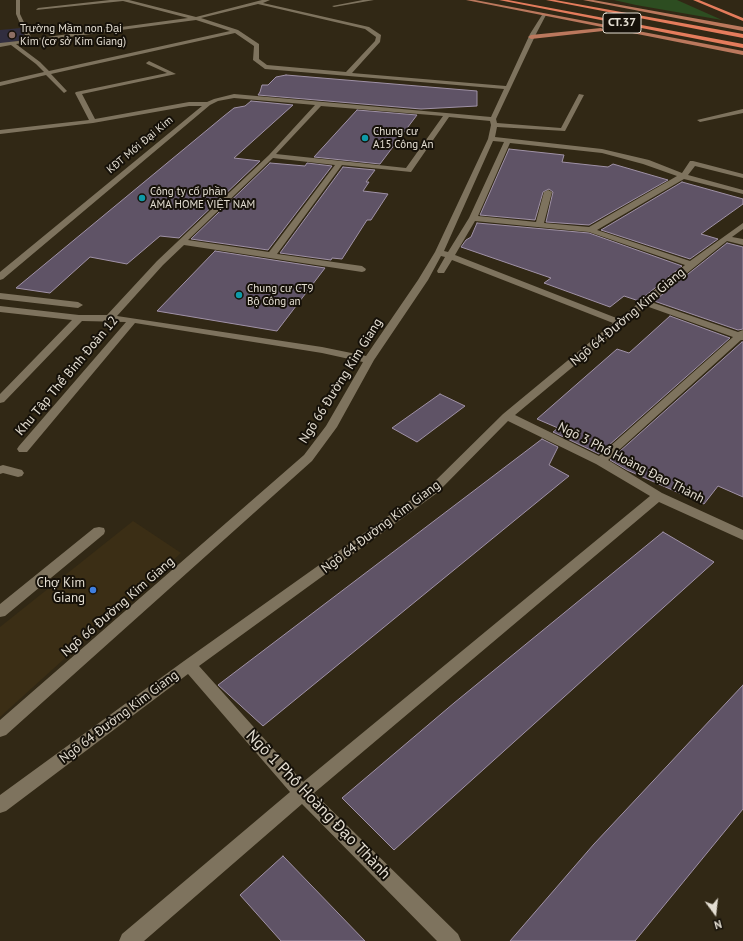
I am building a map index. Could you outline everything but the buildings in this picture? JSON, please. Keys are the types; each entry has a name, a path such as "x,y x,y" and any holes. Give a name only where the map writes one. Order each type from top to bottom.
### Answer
{"highway":[{"name":"CT.37","path":"501,0 743,46"},
{"path":"540,0 544,15 574,0"},
{"name":"CT.37","path":"548,0 743,36"},
{"path":"695,0 743,20"}],"main road":[{"path":"468,0 743,53"},
{"path":"584,0 743,29"},
{"path":"531,37 617,29"}],"street":[{"path":"18,0 18,14 30,40"},
{"path":"38,9 123,0 196,18 236,31 257,45 256,60 265,67 508,88"},
{"path":"246,0 367,28 379,36 378,41 347,74"},
{"path":"0,45 196,18 268,0"},
{"path":"334,6 372,0"},
{"name":"Ngõ 66 Đường Kim Giang","path":"0,730 308,458 331,427 369,360 423,280 444,254 491,139 494,122 508,88 531,37 544,15"},
{"path":"0,84 236,31"},
{"path":"11,43 38,63 64,91"},
{"path":"93,121 78,92 173,74 149,63"},
{"name":"KĐT Mới Đại Kim","path":"0,277 208,104 216,100 234,96 447,115 562,130 581,96"},
{"path":"0,132 93,121 189,104 208,104"},
{"path":"110,318 160,263 271,156 319,104"},
{"path":"700,120 743,111"},
{"path":"271,156 408,170 447,115"},
{"path":"491,139 602,151 646,162 683,176 743,192"},
{"path":"441,272 444,254 473,218 508,141"},
{"path":"590,230 683,176 693,163 743,176"},
{"path":"272,255 340,164"},
{"path":"539,224 548,192"},
{"path":"473,218 590,230 691,264"},
{"name":"Ngõ 64 Đường Kim Giang","path":"0,805 189,665 432,490 507,416 691,264 727,238 743,224"},
{"path":"727,238 743,242"},
{"path":"183,242 362,269"},
{"path":"444,254 621,323"},
{"path":"0,296 78,305"},
{"path":"645,303 742,335"},
{"path":"0,309 79,318 133,320 322,350 369,360"},
{"path":"0,400 79,318"},
{"name":"Khu Tập Thể Binh Đoàn 12","path":"23,449 133,320"},
{"path":"600,461 742,335"},
{"name":"Ngõ 3 Phố Hoàng Đạo Thành","path":"507,416 600,461 658,496 741,529"},
{"path":"0,470 7,470 18,474"},
{"path":"129,941 302,793 658,496"},
{"path":"0,612 99,532"},
{"name":"Ngõ 1 Phố Hoàng Đạo Thành","path":"189,665 302,793 451,941"}],"shaded area":[{"name":"Trường Mầm non Đại Kim (cơ sở Kim Giang)","path":"21,28 26,40 0,44 0,30"},
{"name":"Chợ Kim Giang","path":"133,521 181,553 0,717 0,627"}],"green space":[{"path":"614,0 677,0 722,20 636,5"}],"place":[{"name":"Trường Mầm non Đại Kim (cơ sở Kim Giang)","path":"12,35"},
{"name":"Chung cư A15 Công An","path":"365,138"},
{"name":"Công ty cổ phần AMA HOME VIỆT NAM","path":"142,198"},
{"name":"Chung cư CT9 Bộ Công an","path":"239,295"},
{"name":"Chợ Kim Giang","path":"93,590"}]}
